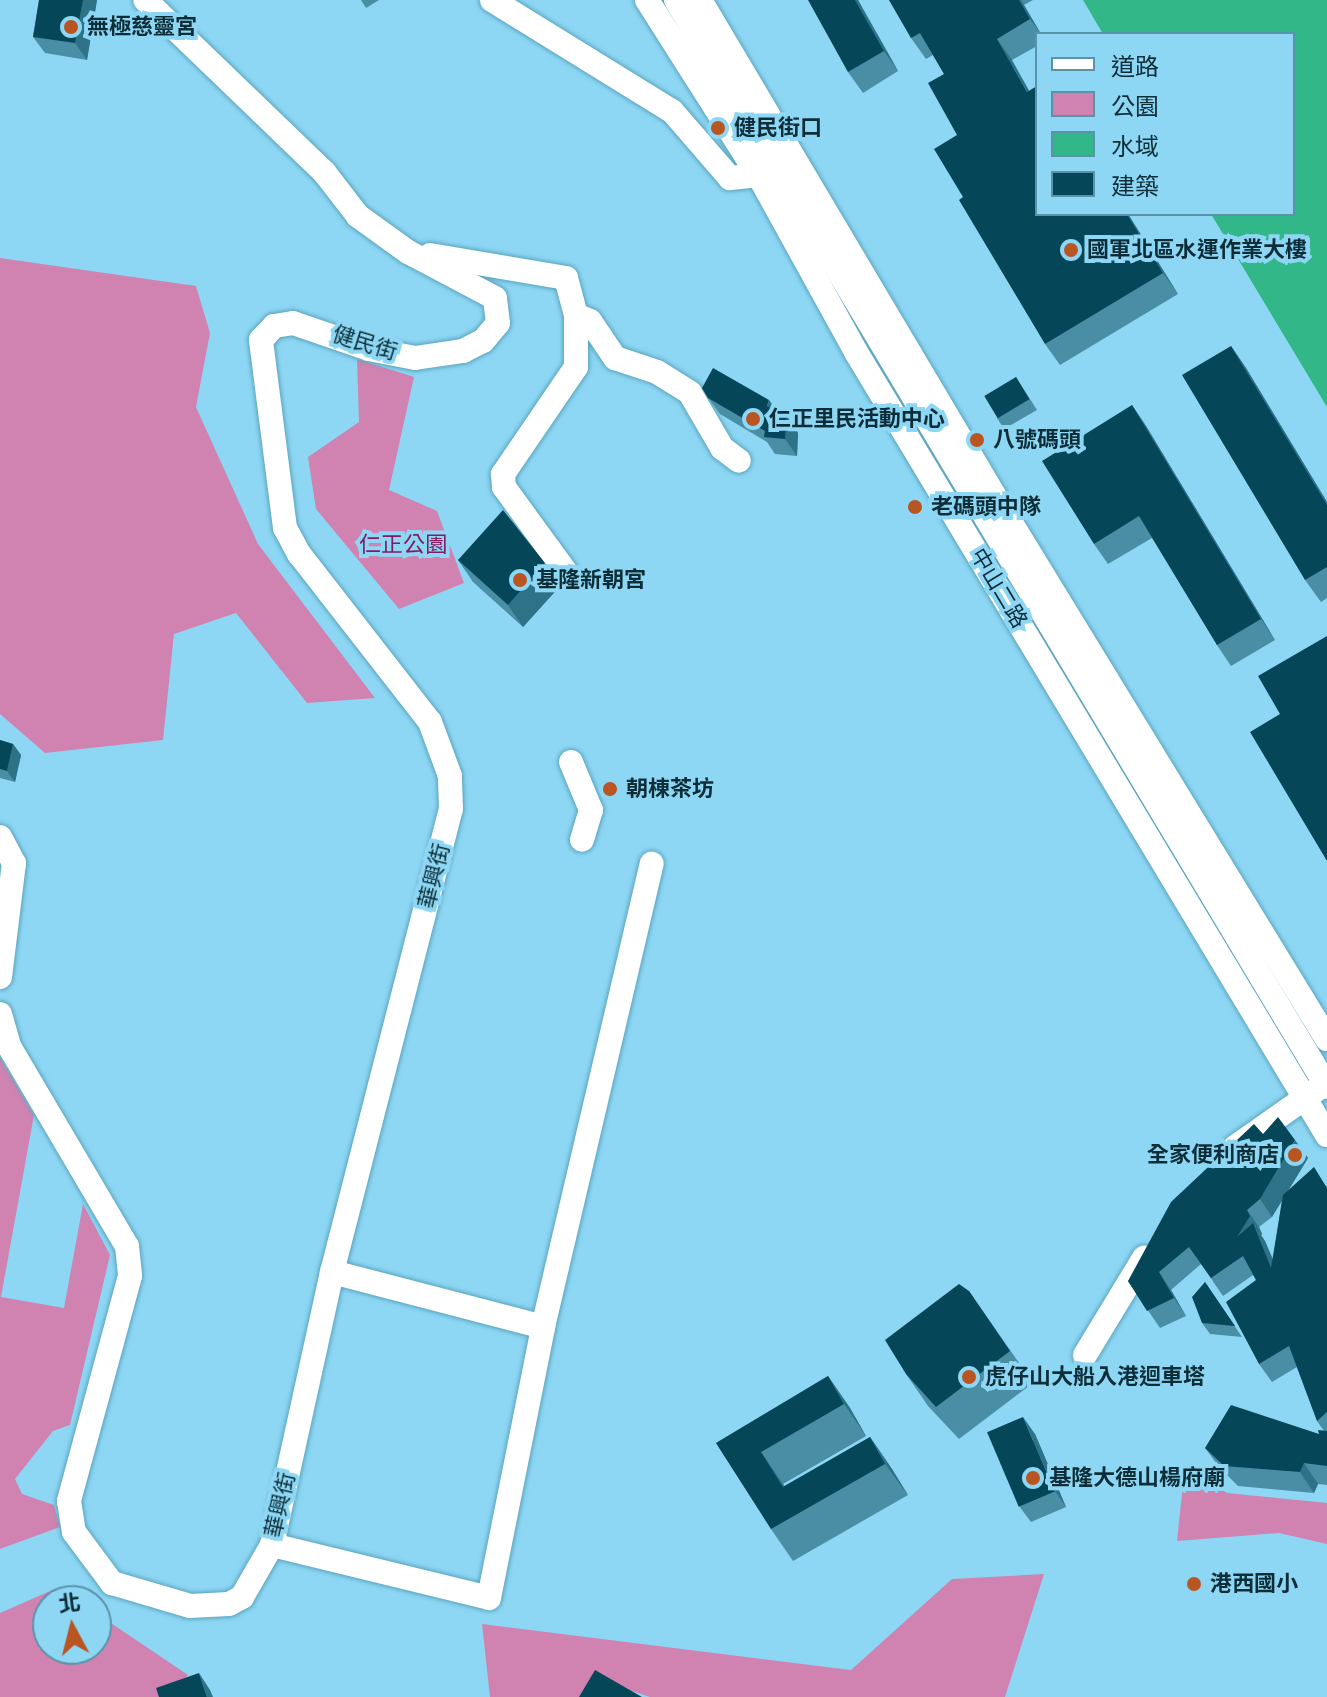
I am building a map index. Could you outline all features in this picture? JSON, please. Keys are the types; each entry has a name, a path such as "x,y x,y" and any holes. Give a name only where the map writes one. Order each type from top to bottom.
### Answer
{"street":[{"name":"健民街","path":"145,0 324,172 358,216 408,252 495,298 498,323 483,341 463,351 415,358 369,349 293,323 274,326 261,340 285,528 299,554 430,722 450,776 451,809"},
{"path":"492,0 672,111 730,178 778,170 1327,1039"},
{"name":"中山二路","path":"647,0 778,170"},
{"name":"中山二路","path":"676,0 1327,1086"},
{"name":"中山二路","path":"700,0 778,170 856,352 1327,1135"},
{"path":"408,252 566,278 576,315 576,367 503,474 504,487 565,571"},
{"path":"576,315 590,321 615,358 657,372 690,393 722,448 739,461"},
{"path":"571,762 591,810 582,840"},
{"name":"華興街","path":"0,1014 9,1046 127,1246 130,1276 69,1501 74,1532 112,1583 190,1606 229,1604 242,1597 272,1545 332,1272 451,809"},
{"path":"0,837 14,863 0,977"},
{"path":"272,1545 489,1598 543,1327 652,864"},
{"path":"1215,1164 1304,1096 1327,1086"},
{"path":"1085,1355 1122,1301 1158,1232"},
{"path":"332,1272 543,1327"}],"green space":[{"path":"0,258 196,286 210,333 196,407 258,544 375,698 307,703 236,613 174,634 163,740 45,753 0,714"},
{"name":"仁正公園","path":"357,359 414,377 389,490 437,511 464,583 399,609 316,509 308,457 359,422"},
{"path":"0,1057 34,1115 1,1297 64,1308 83,1204 110,1255 70,1425 53,1431 15,1479 22,1494 54,1505 60,1527 0,1549"},
{"path":"1209,1483 1227,1493 1327,1503 1327,1544 1279,1533 1177,1541 1183,1484"},
{"path":"1044,1574 1005,1697 650,1697 595,1679 584,1697 490,1697 482,1624 851,1670 952,1579"},
{"path":"32,1599 32,1665 112,1665 112,1624 188,1675 170,1697 0,1697 0,1613"}],"water":[{"path":"1083,0 1327,0 1327,407 1212,216 1295,216 1295,32 1102,32"}],"building":[{"path":"39,0 83,0 75,43 33,37"},
{"path":"808,0 855,0 884,51 848,72"},
{"path":"889,0 1019,0 1030,19 997,39 1027,92 1035,87 1035,216 1128,216 1163,273 1045,344 959,200 963,197 934,149 957,135 928,83 944,74 920,33 911,38"},
{"path":"1231,346 1327,505 1327,567 1305,580 1182,375"},
{"path":"713,368 769,400 767,406 787,416 785,439 764,437 765,431 708,398 702,388"},
{"path":"1016,377 1029,399 998,418 984,396"},
{"path":"1132,405 1261,619 1217,645 1139,516 1094,544 1042,461"},
{"path":"503,510 545,563 508,605 458,560"},
{"path":"1327,636 1327,861 1250,732 1280,714 1258,676"},
{"path":"0,740 13,744 7,771 0,769"},
{"path":"1278,1117 1295,1140 1260,1199 1247,1210 1250,1216 1237,1237 1253,1223 1271,1268 1283,1195 1314,1167 1327,1188 1327,1412 1317,1421 1289,1346 1259,1364 1226,1302 1256,1280 1243,1256 1211,1278 1189,1247 1159,1272 1174,1298 1147,1311 1128,1281 1171,1202 1254,1124 1263,1134"},
{"path":"1205,1282 1235,1326 1202,1323 1192,1297"},
{"path":"959,1284 969,1291 1010,1351 936,1407 906,1374 885,1340"},
{"path":"828,1376 844,1404 761,1452 783,1487 870,1437 885,1464 771,1529 716,1443"},
{"path":"1231,1405 1319,1434 1318,1430 1327,1431 1327,1466 1304,1463 1300,1472 1224,1466 1205,1448"},
{"name":"基隆大德山楊府廟","path":"1023,1417 1055,1492 1019,1507 987,1432"},
{"path":"595,1670 642,1697 579,1697"},
{"path":"199,1673 207,1697 159,1697 156,1688"}],"place":[{"name":"無極慈靈宮","path":"71,27"},
{"name":"健民街口","path":"718,128"},
{"name":"國軍北區水運作業大樓","path":"1071,250"},
{"name":"仁正里民活動中心","path":"753,419"},
{"name":"八號碼頭","path":"977,440"},
{"name":"老碼頭中隊","path":"915,507"},
{"name":"基隆新朝宮","path":"520,580"},
{"name":"朝棟茶坊","path":"610,789"},
{"name":"全家便利商店","path":"1295,1155"},
{"name":"虎仔山大船入港迴車塔","path":"969,1377"},
{"name":"基隆大德山楊府廟","path":"1033,1478"},
{"name":"港西國小","path":"1194,1584"}]}
